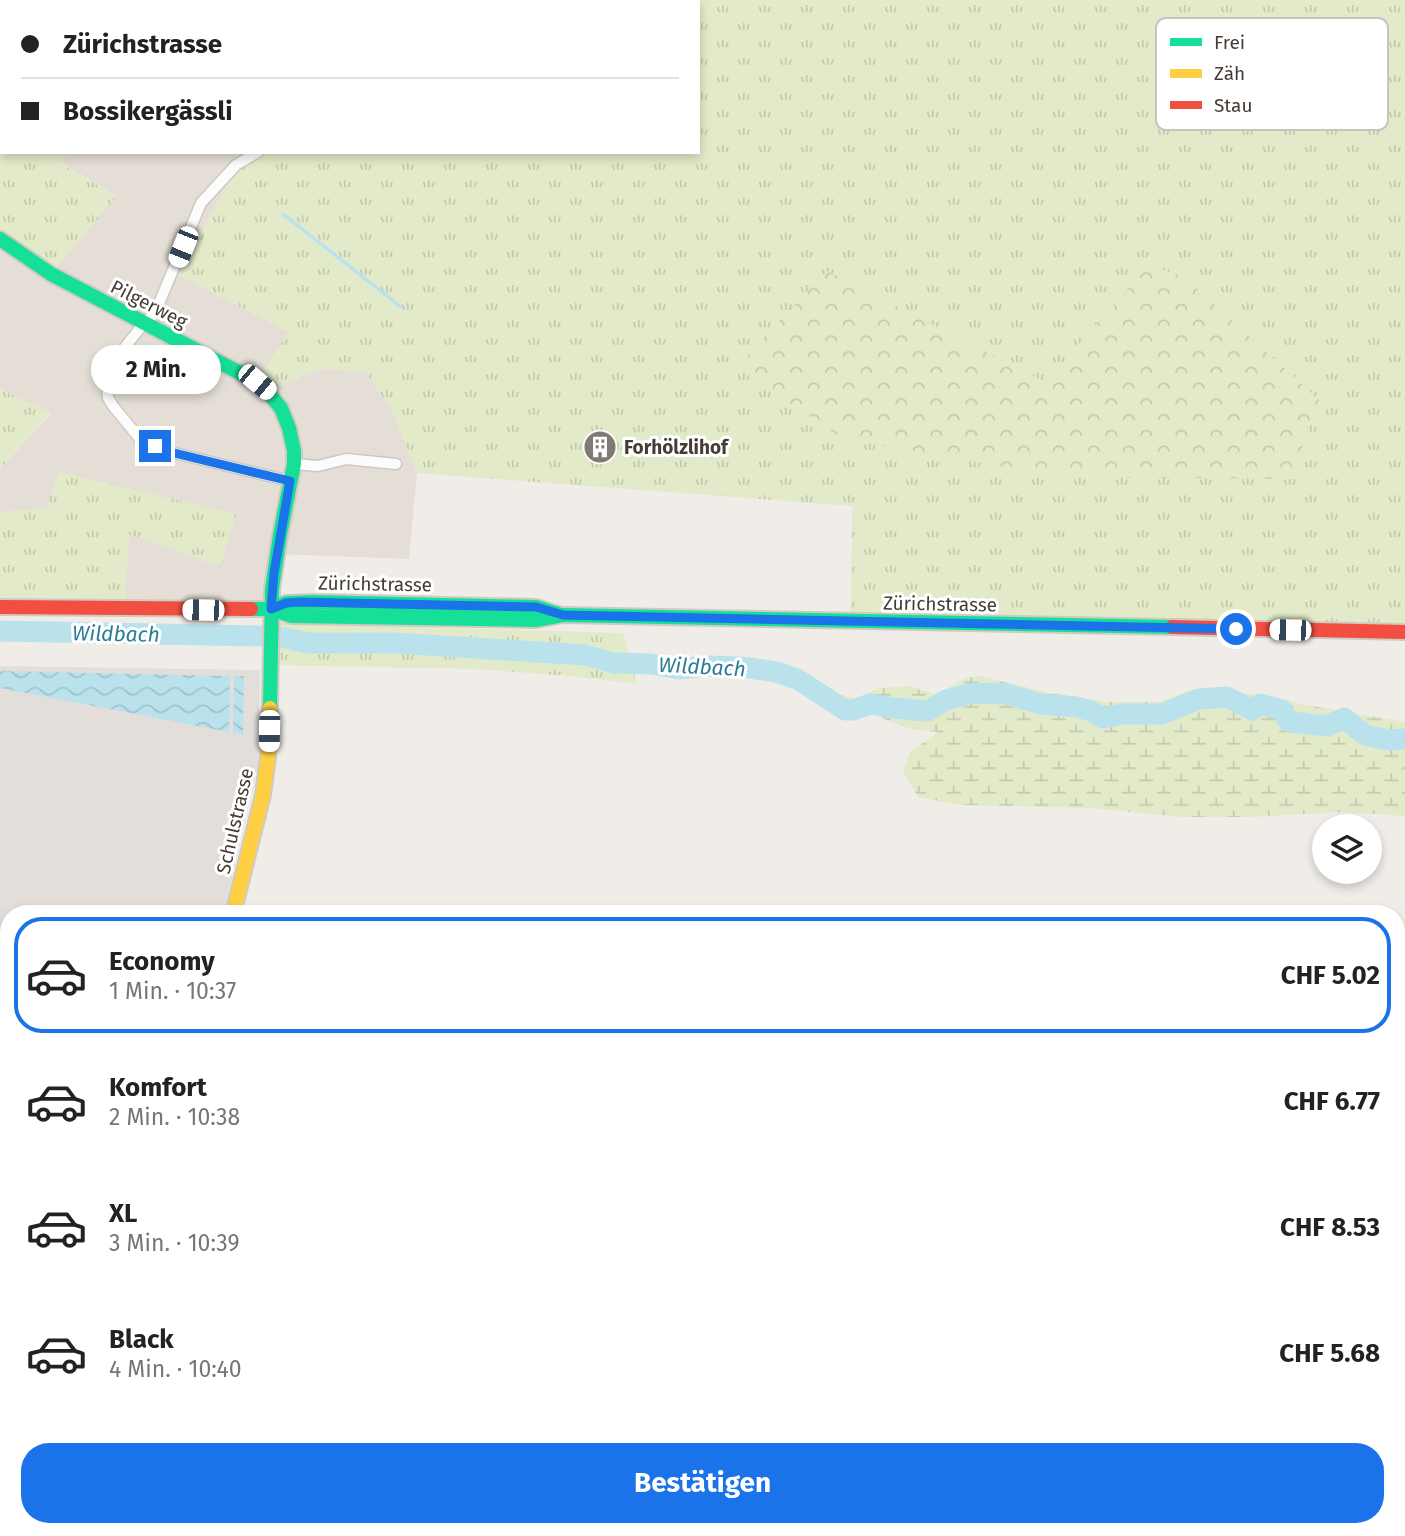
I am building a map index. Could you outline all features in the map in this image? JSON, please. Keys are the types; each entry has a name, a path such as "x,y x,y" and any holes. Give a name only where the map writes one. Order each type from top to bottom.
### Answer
{"main road":[{"name":"Pilgerweg","path":"0,239 51,274 245,374 269,392 282,411 294,447 294,464 274,573 271,609"},
{"name":"Zürichstrasse","path":"0,607 203,610 271,609 286,603 300,602 447,604 536,607 563,615 1405,632"},
{"name":"Schulstrasse","path":"235,905 260,808 269,754 271,609"}],"street":[{"path":"255,154 236,165 201,203 155,313 121,352 108,378 108,398 140,439 170,452 290,481"},
{"path":"294,464 318,467 346,459 396,464"}],"shaded area":[{"path":"67,154 244,154 178,275 289,332 257,381 272,389 319,369 365,371 392,410 417,473 409,559 277,554 271,609 124,610 129,534 59,473 47,508 1,513 0,469 51,413 0,389 0,239 117,196 61,163"},
{"path":"0,666 260,670 258,765 226,905 0,905"}],"green space":[{"path":"700,0 1405,0 1405,632 851,621 852,506 417,473 392,410 365,371 319,369 272,389 257,382 288,332 178,275 244,154 700,154","holes":["827,271 1045,383 1064,477"]},
{"path":"0,154 67,154 61,164 117,196 51,274 0,239"},
{"path":"1149,265 1184,277 1319,400 1291,479 1064,477 843,439 736,367 827,271 1045,382"},
{"path":"0,389 51,412 0,469"},
{"path":"59,472 236,514 220,567 129,534 124,610 0,606 0,512 46,508"},
{"path":"271,623 623,633 637,684 475,669 270,665"},
{"path":"629,653 660,659 696,658 778,664 815,679 844,696 856,698 879,688 910,686 936,695 965,678 979,676 1050,693 1105,702 1160,702 1190,690 1269,696 1405,722 1405,816 1342,812 1250,817 1181,817 1091,808 958,805 918,797 903,772 910,752 938,732 911,729 869,713 853,717 830,709 782,682 727,675 676,677 634,670"}],"water":[{"path":"0,671 230,676 229,732 0,688"},
{"path":"234,676 244,676 243,735 233,733"}],"waterway":[{"path":"283,214 401,307"},
{"name":"Wildbach","path":"0,631 260,636 308,643 395,643 585,655 614,663 651,664 679,669 707,666 742,667 776,672 797,679 845,710 871,704 927,711 946,700 971,693 1006,694 1041,704 1077,707 1103,718 1123,714 1162,714 1199,699 1227,697 1252,710 1260,704 1282,710 1289,722 1327,726 1344,718 1365,735 1388,740 1405,739"}],"traffic: fast":[{"path":"0,239 51,274 257,382 281,408 289,428 294,464 272,589 270,708"},
{"path":"251,609 271,609 286,603 312,602 536,607 558,614"},
{"path":"271,609 292,616 536,620 563,615 1172,627"}],"traffic: slow":[{"path":"235,905 263,795 270,708"}],"traffic: jam":[{"path":"0,607 251,609"},
{"path":"1172,627 1405,632"}],"place":[{"name":"Forhölzlihof","path":"600,447"}],"route":[{"path":"155,446 290,481 274,573 271,609 286,603 300,602 421,604 536,607 563,615 1236,629"}]}
